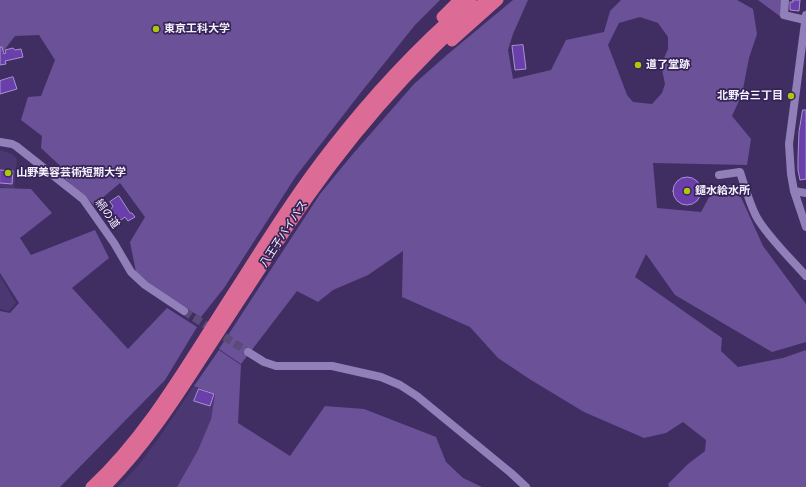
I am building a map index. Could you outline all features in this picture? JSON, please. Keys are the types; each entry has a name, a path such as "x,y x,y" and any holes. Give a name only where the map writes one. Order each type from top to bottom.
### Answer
{"highway":[{"path":"399,70 424,36 459,0"},
{"name":"八王子バイパス","path":"91,487 121,456 159,406 318,165 352,122 399,70 443,25 471,0"},
{"name":"八王子バイパス","path":"105,487 129,463 156,428 310,194 340,153 419,62 486,0"},
{"path":"376,110 498,0"}],"street":[{"path":"786,0 784,14 806,17 804,46 789,144 794,192 806,227"},
{"name":"絹の道","path":"0,142 16,146 83,199 114,243 131,272 145,285 184,311"},
{"path":"719,174 740,172 747,194 757,217 774,240 806,276"},
{"path":"794,192 806,193"},
{"path":"248,352 264,362 276,366 332,366 391,380 417,396 512,473 526,487"}],"shaded area":[{"path":"0,0 440,0 415,25 296,176 224,288 201,317 160,293 136,272 130,242 145,217 120,183 94,205 65,179 69,174 41,148 42,136 21,120 28,97 41,96 55,60 39,35 15,36 0,54"},
{"path":"513,0 528,0 513,34 508,50 513,79 551,70 566,40 604,32 610,11 621,0 737,0 753,9 757,34 749,58 742,94 732,116 751,139 747,165 653,163 657,208 701,212 714,188 735,184 763,246 806,304 806,342 772,352 675,295 646,254 635,277 722,338 721,351 738,367 783,358 806,350 806,487 669,487 668,484 688,464 705,451 706,440 683,422 666,433 644,438 584,412 531,380 498,358 470,327 402,297 403,251 368,275 333,290 318,302 297,291 241,364 219,349 320,194 414,84","holes":["640,17 658,23 668,37 668,49 661,65 665,84 662,93 652,104 633,102 627,95 608,45 619,23"]},
{"path":"758,0 782,0 781,17"},
{"name":"山野美容芸術短期大学","path":"0,150 12,154 17,159 14,189 0,187"},
{"path":"0,188 31,189 52,213 20,238 31,255 95,230 109,258 72,288 128,349 167,308 197,327 165,380 60,487 0,487 0,311 10,313 19,303 0,273"},
{"path":"0,276 16,303 9,311 0,309"},
{"path":"219,350 241,365 238,423 290,456 325,406 364,409 436,437 446,462 463,478 482,487 177,487 198,450 211,419 215,394 194,386"},
{"path":"194,386 215,394 211,419 198,450 177,487 118,487 138,466"}],"building":[{"path":"793,0 800,0 799,11 790,10 790,2 793,2"},
{"path":"523,45 526,69 515,70 512,46"},
{"path":"2,47 4,54 6,53 5,50 13,48 15,50 21,49 23,57 5,61 6,64 0,65 0,48"},
{"path":"13,77 17,89 0,94 0,81"},
{"path":"803,110 806,110 806,179 800,180 798,170 799,132"},
{"path":"0,170 13,171 12,184 0,183"},
{"name":"鑓水給水所","path":"687,177 697,181 701,191 697,201 687,205 677,201 673,191 677,181"},
{"path":"119,196 130,213 132,213 135,217 128,221 125,217 118,220 112,216 111,209 113,206 110,202"},
{"path":"199,389 214,394 210,406 194,401"}],"tunnel":[{"path":"184,311 248,352"}],"place":[{"name":"東京工科大学","path":"156,29"},
{"name":"道了堂跡","path":"638,65"},
{"name":"北野台三丁目","path":"791,96"},
{"name":"山野美容芸術短期大学","path":"8,173"},
{"name":"鑓水給水所","path":"687,191"}]}
